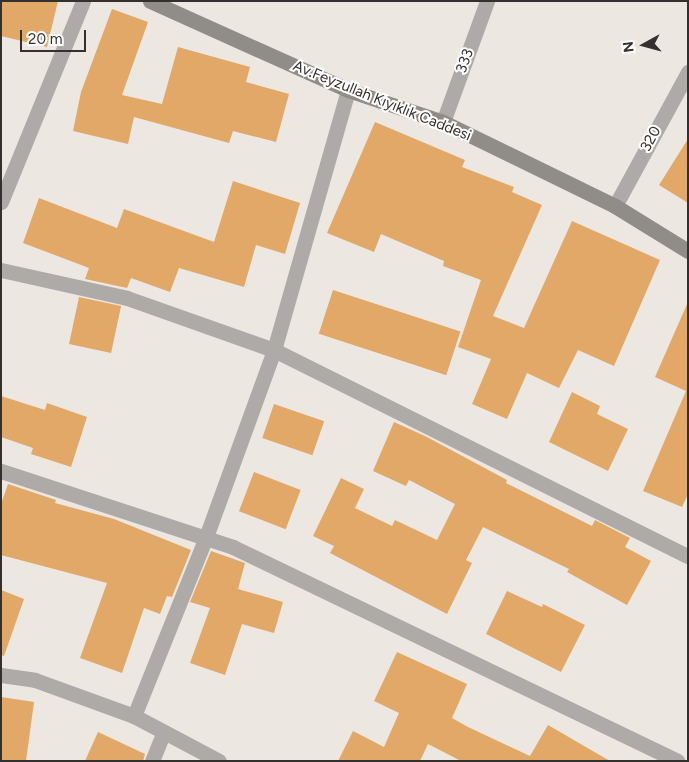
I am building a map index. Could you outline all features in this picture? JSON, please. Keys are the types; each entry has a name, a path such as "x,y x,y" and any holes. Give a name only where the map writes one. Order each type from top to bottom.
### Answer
{"street":[{"path":"1,202 83,1"},
{"name":"Av.Feyzullah Kıyıklık Caddesi","path":"150,1 348,90 443,122 615,206 688,251"},
{"name":"333","path":"443,122 487,1"},
{"name":"320","path":"615,206 688,72"},
{"path":"134,716 206,537 274,350 348,90"},
{"path":"1,270 128,298 274,350 688,556"},
{"path":"1,472 206,537 677,761"},
{"path":"1,675 35,680 134,716 219,761"},
{"path":"152,761 164,732"}],"building":[{"path":"1,1 58,1 47,47 1,36"},
{"path":"112,9 148,22 122,95 162,104 178,47 250,67 246,82 289,94 276,142 233,131 229,143 134,117 128,144 73,131 81,92"},
{"path":"375,122 465,160 462,167 514,187 512,192 542,205 493,316 524,328 572,221 660,260 614,366 578,350 559,388 527,373 507,419 472,404 491,359 458,347 481,280 443,266 444,261 381,234 374,252 327,233"},
{"path":"688,139 688,203 659,185"},
{"path":"233,181 300,203 285,254 256,245 244,287 179,268 170,292 131,278 127,288 85,279 89,268 23,243 39,198 117,228 124,209 214,242"},
{"path":"333,290 460,331 446,375 319,334"},
{"path":"79,297 121,306 111,353 69,344"},
{"path":"688,302 688,494 682,507 643,491 686,391 655,377"},
{"path":"572,392 600,406 597,414 628,429 608,471 549,442"},
{"path":"1,396 45,410 47,403 87,417 71,467 31,454 33,448 1,437"},
{"path":"274,404 324,421 312,455 262,438"},
{"path":"394,422 427,437 507,480 506,483 592,526 595,520 630,538 625,547 651,561 627,605 567,572 569,569 483,527 466,560 472,563 447,614 330,553 334,546 313,536 341,478 364,489 355,508 392,526 395,520 437,540 455,504 409,480 406,486 373,471"},
{"path":"254,472 301,490 286,529 239,511"},
{"path":"8,484 56,500 55,503 114,519 191,550 172,597 167,596 160,614 144,608 122,673 80,658 107,583 1,555 1,504"},
{"path":"211,551 245,563 238,589 283,602 274,633 242,624 225,675 190,663 210,608 190,602"},
{"path":"1,590 24,599 4,656 1,655"},
{"path":"507,591 542,607 543,604 585,625 561,672 486,634"},
{"path":"397,652 467,684 452,718 468,727 530,756 548,725 610,761 461,761 428,744 420,761 338,761 353,731 384,747 399,713 374,701"},
{"path":"1,697 34,702 26,761 1,761"},
{"path":"98,732 145,754 143,761 85,761"}]}
